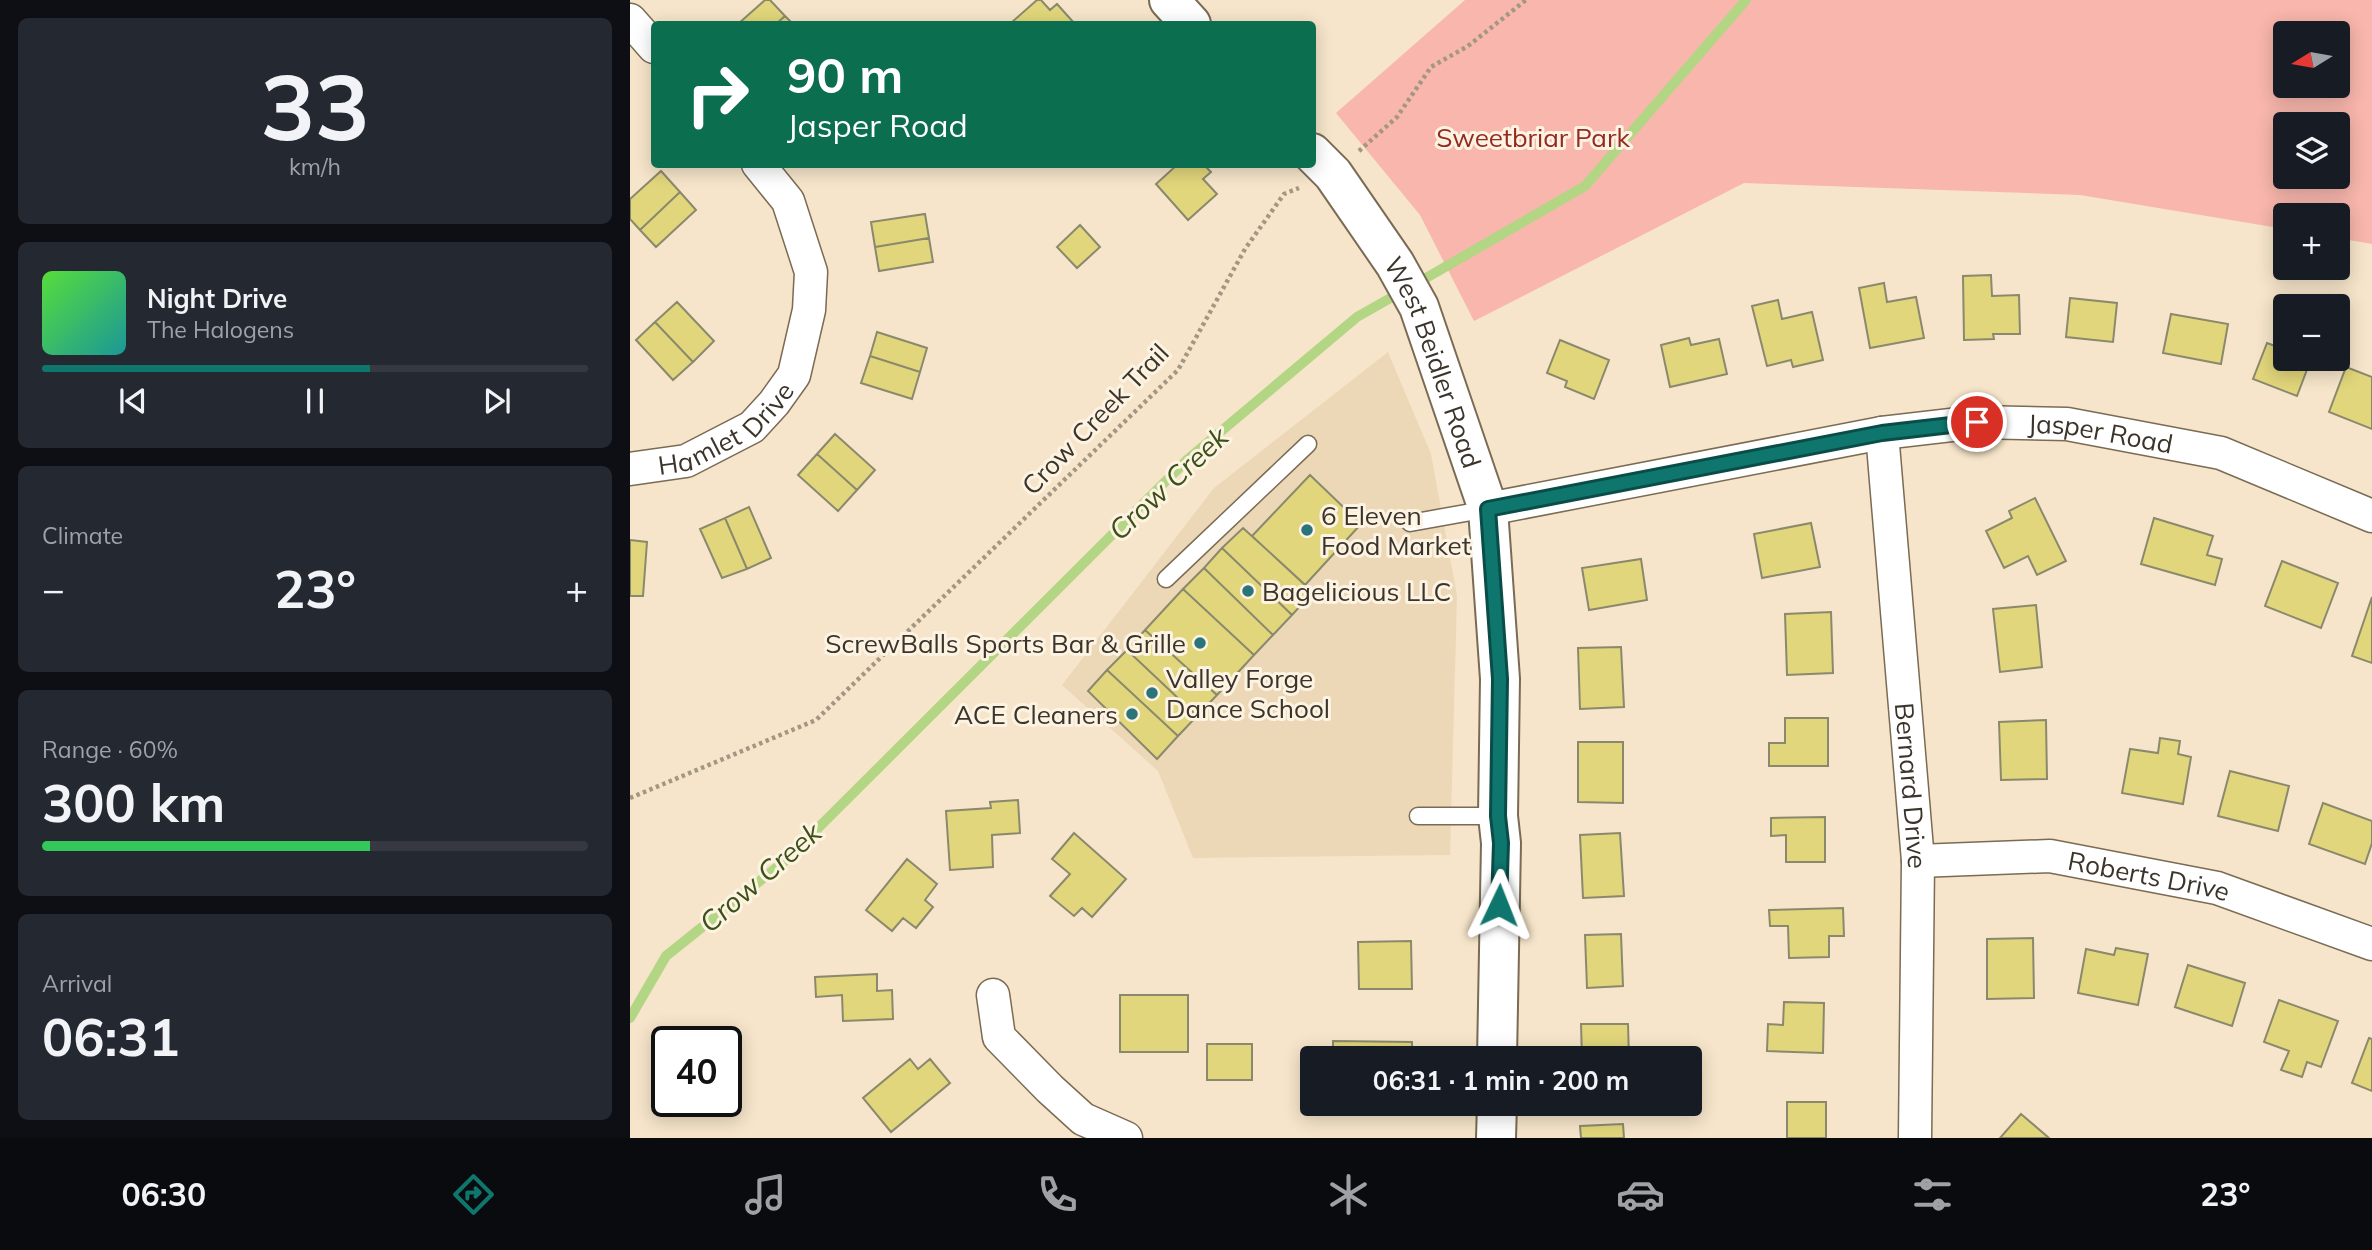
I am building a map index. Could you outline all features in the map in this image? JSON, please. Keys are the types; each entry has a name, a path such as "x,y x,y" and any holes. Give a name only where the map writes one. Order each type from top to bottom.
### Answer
{"street":[{"path":"1169,0 1188,21"},
{"path":"630,20 651,44"},
{"name":"West Beidler Road","path":"1323,164 1395,264 1419,307 1488,509 1500,679 1498,816 1501,843 1497,1046"},
{"name":"Hamlet Drive","path":"630,468 686,461 752,427 794,375 809,310 811,272 788,201 761,168"},
{"name":"Jasper Road","path":"1488,509 1882,433 1977,422 2067,424 2221,453 2372,516"},
{"name":"Bernard Drive","path":"1882,433 1918,861 1914,1138"},
{"name":"Roberts Drive","path":"1918,861 2050,856 2217,888 2372,944"},
{"path":"993,995 999,1037 1050,1090 1083,1119 1126,1138"},
{"path":"1496,1138 1497,1116"}],"lane":[{"path":"1166,579 1308,444"},
{"path":"1410,523 1488,509"},
{"path":"1418,816 1498,816"}],"path":[{"name":"Crow Creek Trail","path":"630,798 816,720 1178,370 1245,249 1284,194 1323,164 1397,117 1431,67 1468,46 1526,0"}],"shaded area":[{"path":"1388,352 1431,454 1457,596 1450,855 1193,858 1158,771 1062,685 1214,488"}],"green space":[{"name":"Sweetbriar Park","path":"1465,0 2372,0 2372,244 2350,240 2350,203 2273,203 2273,227 2080,195 1744,183 1474,321 1420,215 1336,113"}],"building":[{"path":"765,0 770,0 785,16 779,21 741,21"},
{"path":"1037,0 1041,0 1050,10 1057,4 1072,21 1013,21"},
{"path":"1174,168 1207,168 1211,172 1203,179 1217,194 1188,220 1156,184"},
{"path":"661,171 680,192 640,230 630,219 630,199"},
{"path":"680,192 696,210 656,247 640,230"},
{"path":"925,214 929,238 875,247 871,222"},
{"path":"1080,225 1100,247 1077,268 1057,247"},
{"path":"929,238 933,262 879,271 875,247"},
{"path":"1991,275 1992,296 2019,295 2020,334 1993,334 1994,339 1964,340 1963,276"},
{"path":"1884,283 1887,302 1916,297 1924,338 1870,348 1859,288"},
{"path":"2070,298 2117,303 2113,342 2066,337"},
{"path":"1778,300 1782,319 1812,312 1823,360 1793,367 1791,360 1767,366 1752,306"},
{"path":"677,302 714,341 693,362 655,322"},
{"path":"2171,314 2228,324 2221,364 2163,353"},
{"path":"655,322 693,362 673,380 636,340"},
{"path":"877,332 927,348 920,372 870,356"},
{"path":"1689,338 1691,345 1719,339 1727,374 1670,387 1661,345"},
{"path":"1560,340 1609,360 1594,399 1565,387 1567,381 1547,373"},
{"path":"2267,343 2273,345 2273,371 2306,371 2297,396 2253,379"},
{"path":"870,356 920,372 912,399 861,383"},
{"path":"2350,369 2372,377 2372,429 2329,412 2344,371 2350,371"},
{"path":"835,434 875,470 857,490 817,454"},
{"path":"817,454 857,490 838,511 798,475"},
{"name":"6 Eleven Food Market","path":"1310,475 1361,524 1305,585 1252,536"},
{"path":"2035,498 2066,561 2037,575 2028,556 2004,568 1986,531 2012,518 2009,511"},
{"path":"749,507 771,558 747,569 725,518"},
{"path":"725,518 747,569 722,578 700,529"},
{"path":"2154,518 2213,536 2207,555 2222,559 2215,585 2141,564"},
{"path":"1811,523 1820,567 1762,578 1754,534"},
{"path":"1243,528 1313,592 1292,615 1222,548"},
{"path":"630,540 647,542 643,596 630,596"},
{"name":"Bagelicious LLC","path":"1222,548 1292,615 1273,635 1204,568"},
{"path":"1641,559 1647,600 1589,610 1582,568"},
{"path":"2282,561 2338,583 2321,628 2265,606"},
{"path":"1204,568 1273,635 1254,655 1183,589"},
{"name":"ScrewBalls Sports Bar & Grille","path":"1183,589 1254,655 1217,695 1145,630"},
{"path":"2372,597 2372,663 2352,656"},
{"path":"2036,605 2042,667 2000,672 1993,609"},
{"path":"1831,612 1833,673 1787,675 1785,614"},
{"path":"1145,630 1217,695 1197,716 1127,650"},
{"path":"1621,647 1624,707 1580,709 1578,648"},
{"name":"Valley Forge Dance School","path":"1127,650 1197,716 1178,736 1107,670"},
{"name":"ACE Cleaners","path":"1107,670 1178,736 1157,759 1088,691"},
{"path":"1785,718 1828,718 1828,766 1769,766 1769,743 1785,743"},
{"path":"2046,720 2047,779 2001,780 1999,722"},
{"path":"2160,738 2180,741 2178,754 2191,757 2183,804 2122,793 2130,749 2158,753"},
{"path":"1578,742 1623,742 1623,803 1578,802"},
{"path":"2230,771 2289,786 2278,831 2218,816"},
{"path":"1018,800 1020,833 992,835 993,867 950,870 946,811 991,808 990,802"},
{"path":"2323,803 2372,821 2372,843 2365,864 2309,844"},
{"path":"1825,817 1825,862 1786,862 1786,835 1771,836 1771,818"},
{"path":"1074,833 1126,879 1092,917 1082,908 1074,916 1050,896 1070,874 1052,859"},
{"path":"1620,833 1624,896 1583,898 1580,835"},
{"path":"907,859 937,884 925,900 933,907 916,928 903,918 892,931 866,910"},
{"path":"1843,908 1844,936 1829,936 1829,957 1789,958 1788,926 1770,926 1769,910"},
{"path":"1621,934 1623,986 1587,988 1585,935"},
{"path":"2033,938 2034,998 1987,999 1987,939"},
{"path":"1411,941 1412,989 1359,989 1358,942"},
{"path":"2116,948 2148,954 2138,1005 2078,993 2086,949 2114,955"},
{"path":"2188,965 2245,983 2232,1026 2175,1007"},
{"path":"877,974 877,991 892,990 893,1019 843,1021 842,995 816,997 815,977"},
{"path":"1120,995 1188,995 1188,1052 1120,1052"},
{"path":"2279,1000 2338,1021 2321,1067 2307,1062 2302,1077 2281,1070 2289,1051 2264,1042"},
{"path":"1784,1002 1824,1003 1823,1053 1767,1051 1768,1024 1783,1025"},
{"path":"1581,1024 1628,1024 1629,1046 1582,1046"},
{"path":"2369,1038 2372,1039 2372,1091 2352,1083"},
{"path":"1333,1041 1412,1042 1412,1046 1333,1046"},
{"path":"1207,1044 1252,1044 1252,1080 1207,1080"},
{"path":"910,1059 918,1069 930,1059 950,1083 891,1132 863,1098"},
{"path":"1787,1102 1826,1102 1826,1138 1787,1138"},
{"path":"2021,1114 2049,1138 2000,1138"},
{"path":"1623,1124 1624,1138 1581,1138 1580,1126"}],"waterway":[{"name":"Crow Creek","path":"1414,285 1585,186 1746,0"},
{"name":"Crow Creek","path":"630,1018 666,956 786,860 1188,459 1357,317 1401,292"}],"place":[{"name":"6 Eleven Food Market","path":"1307,530"},
{"name":"Bagelicious LLC","path":"1248,591"},
{"name":"ScrewBalls Sports Bar & Grille","path":"1200,643"},
{"name":"Valley Forge Dance School","path":"1152,693"},
{"name":"ACE Cleaners","path":"1132,714"}],"route":[{"path":"1499,905 1500,679 1488,509 1882,433 1977,422"}]}
